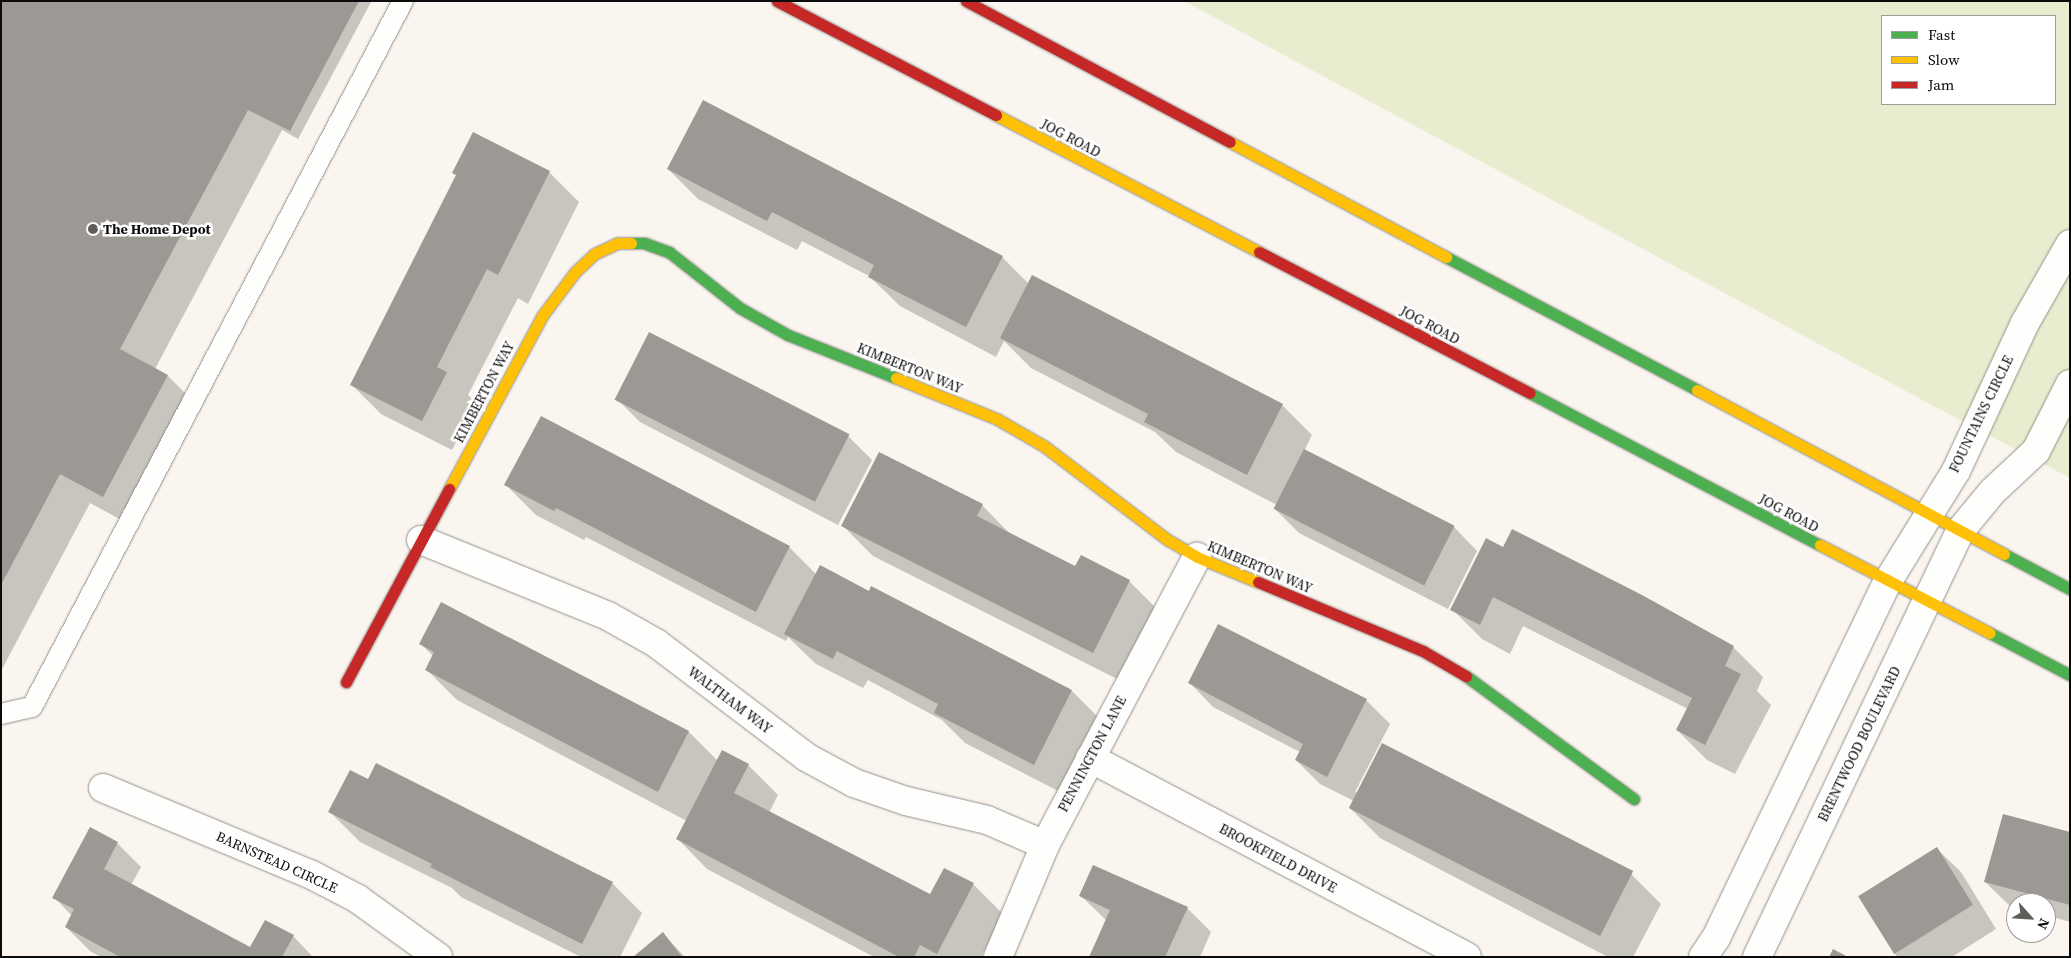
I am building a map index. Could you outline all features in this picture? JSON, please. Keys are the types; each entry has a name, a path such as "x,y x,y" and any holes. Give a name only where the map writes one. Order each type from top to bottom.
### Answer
{"main road":[{"name":"JOG ROAD","path":"777,1 2070,675"},
{"path":"966,1 2070,589"},
{"name":"KIMBERTON WAY","path":"346,682 542,316 575,272 594,254 618,243 644,243 669,252 740,308 788,336 997,419 1044,446 1168,540 1197,557 1424,651 1471,679 1634,798"}],"street":[{"name":"FOUNTAINS CIRCLE","path":"1888,581 1956,471 2025,323 2070,244"},
{"path":"1960,531 1992,492 2036,451 2070,384"},
{"name":"BRENTWOOD BOULEVARD","path":"1757,957 1960,531"},
{"name":"WALTHAM WAY","path":"422,540 608,616 656,643 806,756 854,782 906,801 987,820 1044,844"},
{"name":"PENNINGTON LANE","path":"998,957 1044,844 1197,557"},
{"path":"1703,957 1716,938 1888,581"},
{"name":"BROOKFIELD DRIVE","path":"1090,758 1467,957"},
{"name":"BARNSTEAD CIRCLE","path":"103,788 310,874 358,899 438,957"}],"lane":[{"path":"1,714 32,707 403,1"}],"green space":[{"path":"1184,1 2070,1 2070,478 1926,402"}],"building":[{"name":"The Home Depot","path":"1,1 359,1 290,131 248,110 120,349 168,375 103,497 60,474 1,585"},
{"path":"703,100 1003,256 966,327 868,277 874,265 772,212 767,221 667,169"},
{"path":"473,132 550,171 498,275 487,269 437,367 447,372 422,421 350,385 456,175 452,173"},
{"path":"1032,275 1283,404 1247,475 1144,422 1148,414 1000,338"},
{"path":"649,332 849,434 815,502 614,400"},
{"path":"541,416 790,546 756,612 556,508 554,511 504,485"},
{"path":"1304,449 1455,526 1424,585 1274,509"},
{"path":"879,452 983,504 977,516 1075,566 1081,555 1130,580 1093,653 841,526"},
{"path":"1512,529 1642,595 1734,646 1725,666 1741,674 1705,745 1676,730 1692,698 1493,597 1480,625 1450,610 1486,538 1503,547"},
{"path":"820,565 869,591 871,586 1072,690 1034,765 934,713 938,704 837,651 833,659 784,634"},
{"path":"441,602 689,731 658,792 425,670 434,652 419,644"},
{"path":"1218,624 1367,699 1327,777 1295,760 1303,744 1188,683"},
{"path":"1382,743 1633,871 1600,936 1349,808"},
{"path":"722,750 749,764 734,793 930,894 944,868 974,883 937,954 920,945 914,957 899,957 676,839"},
{"path":"376,763 613,882 582,944 430,867 432,864 328,812 350,770 368,779"},
{"path":"2003,814 2070,832 2070,905 2056,901 2056,893 2025,893 1984,882"},
{"path":"90,827 118,842 104,869 250,947 265,920 294,935 282,957 120,957 65,927 74,909 52,898"},
{"path":"1937,847 1973,905 1894,954 1858,896"},
{"path":"1093,865 1188,907 1165,957 1089,957 1110,910 1079,896"},
{"path":"663,932 682,957 633,957"},
{"path":"1833,949 1848,957 1829,957"}],"traffic: fast":[{"path":"631,243 644,243 669,252 740,308 788,335 896,378"},
{"path":"1446,257 1697,390"},
{"path":"1530,393 1820,545"},
{"path":"2004,554 2070,589"},
{"path":"1990,633 2070,675"},
{"path":"1466,676 1634,799"}],"traffic: slow":[{"path":"996,115 1259,252"},
{"path":"1230,142 1446,257"},
{"path":"449,489 542,316 575,272 594,254 618,243 631,243"},
{"path":"896,378 997,419 1044,446 1168,540 1197,557 1258,582"},
{"path":"1697,390 2004,554"},
{"path":"1820,545 1990,633"}],"traffic: jam":[{"path":"777,1 996,115"},
{"path":"966,1 1230,142"},
{"path":"1259,252 1530,393"},
{"path":"346,682 449,489"},
{"path":"1258,582 1423,651 1466,676"}],"place":[{"name":"The Home Depot","path":"93,229"}]}
